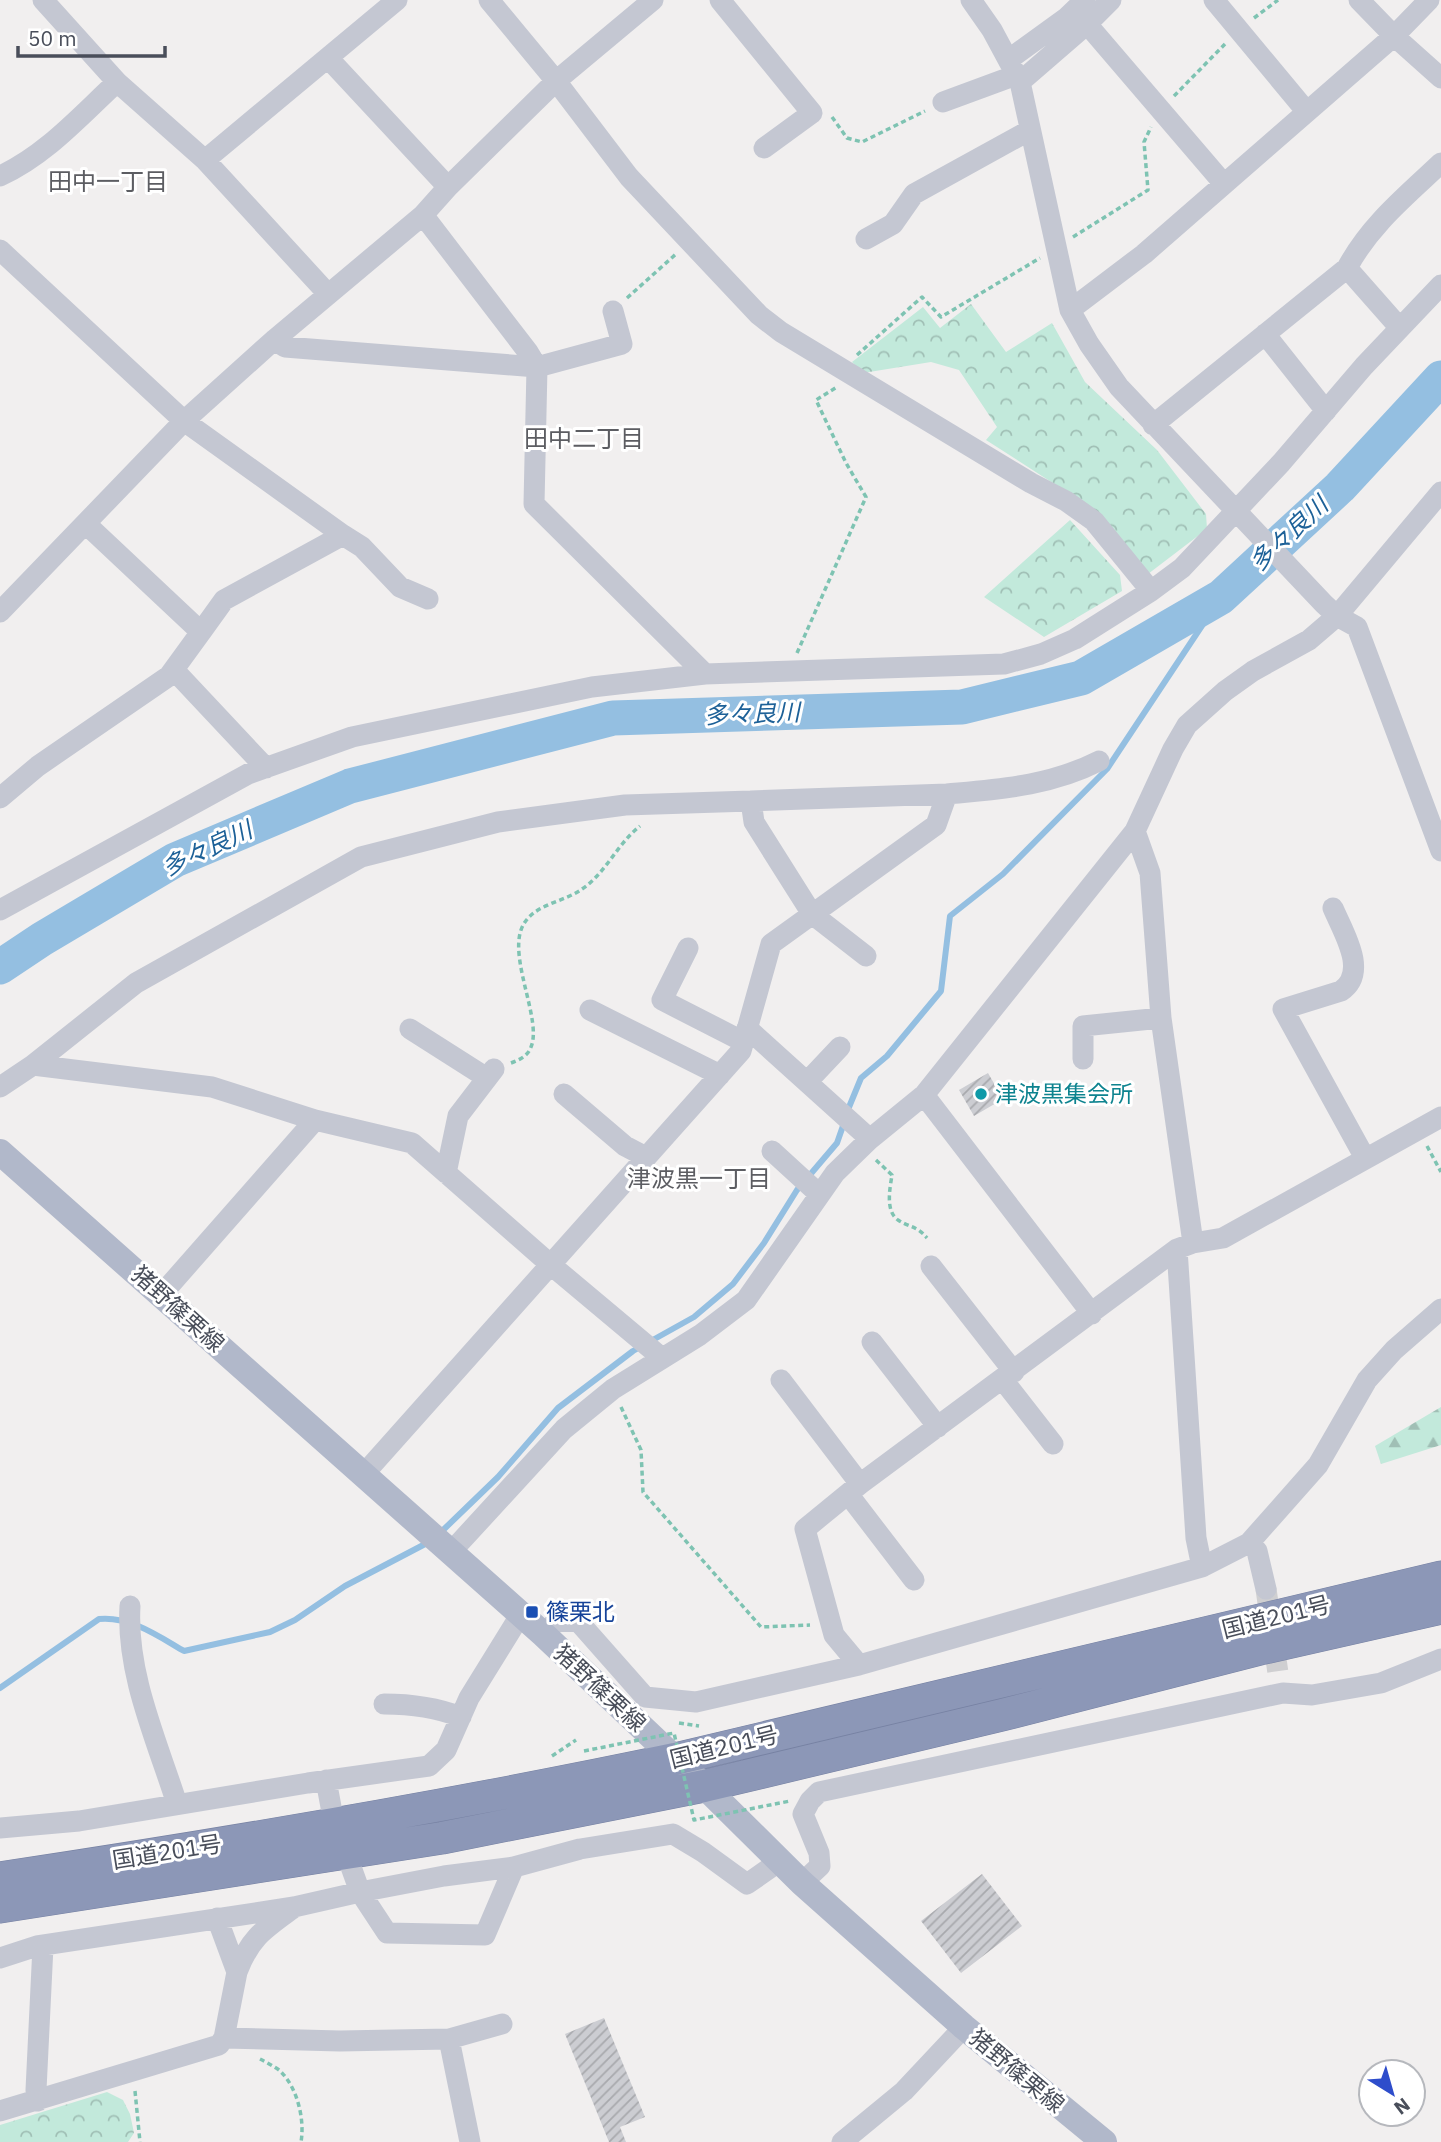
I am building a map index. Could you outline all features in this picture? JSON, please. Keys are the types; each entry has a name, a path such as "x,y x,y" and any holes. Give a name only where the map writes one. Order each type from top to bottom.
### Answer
{"highway":[{"name":"国道201号","path":"0,1878 189,1849 570,1781 675,1759 1441,1577"},
{"name":"国道201号","path":"0,1907 442,1838 704,1786 1002,1715 1260,1649 1441,1608"}],"main road":[{"name":"猪野篠栗線","path":"0,1152 543,1634 802,1883 964,2027 1104,2142"}],"street":[{"path":"43,0 117,82 205,160 328,294"},
{"path":"205,160 397,0"},
{"path":"489,0 556,81 629,177 759,314 781,332 1031,483 1066,501 1094,521 1151,591"},
{"path":"0,612 184,421 274,340 423,215 556,81 653,0"},
{"path":"720,0 812,113 764,148"},
{"path":"971,0 992,30 1014,72 1030,130 1070,310 1089,344 1119,387 1153,425 1331,610 1357,627 1441,851"},
{"path":"1014,72 1085,0"},
{"path":"943,103 1014,72 1087,24 1111,0"},
{"path":"1214,0 1307,112"},
{"path":"1359,0 1441,78"},
{"path":"1070,310 1144,254 1394,36 1429,0"},
{"path":"1087,24 1224,184"},
{"path":"328,58 448,187"},
{"path":"0,176 18,167 61,135 117,82"},
{"path":"866,239 893,224 915,194 1030,130"},
{"path":"1153,425 1348,268 1360,244 1384,216 1441,163"},
{"path":"423,215 528,352 537,368 534,504 705,674"},
{"path":"0,250 184,421 362,547 400,587 428,599"},
{"path":"1348,268 1399,327"},
{"path":"0,910 248,774 352,737 592,687 705,674 1004,664 1041,654 1075,639 1151,591 1242,516 1326,411 1399,327 1441,285"},
{"path":"274,340 285,346 537,368 622,344 613,311"},
{"path":"1265,334 1326,411"},
{"path":"452,1552 564,1429 613,1389 700,1335 746,1300 835,1173 866,1142 924,1095 1135,831 1187,725 1225,691 1253,671 1309,640 1331,610 1439,504"},
{"path":"86,524 201,632"},
{"path":"0,798 38,766 169,676 224,600 343,535"},
{"path":"174,670 266,768"},
{"path":"0,1087 33,1065 136,983 361,858 498,822 625,805 1020,788 1079,771 1099,761"},
{"path":"363,1475 741,1051 771,944 936,825 947,793"},
{"path":"751,801 754,821 812,914 866,956"},
{"path":"1135,831 1150,873 1161,1018 1185,1246 1196,1538 1202,1567"},
{"path":"1333,908 1354,960 1354,978 1349,986 1341,991 1283,1009 1365,1158"},
{"path":"688,948 662,1000 746,1035 807,1082 866,1142"},
{"path":"590,1010 720,1075"},
{"path":"1083,1059 1083,1027 1161,1018"},
{"path":"410,1028 491,1073 458,1116 446,1173"},
{"path":"807,1082 840,1047"},
{"path":"33,1065 212,1087 315,1120 412,1143 662,1358"},
{"path":"565,1094 625,1146 646,1157"},
{"path":"924,1095 1092,1314"},
{"path":"859,1665 834,1635 805,1529 854,1489 1185,1246 1223,1238 1441,1117"},
{"path":"162,1294 315,1120"},
{"path":"772,1152 819,1194"},
{"path":"931,1266 1053,1444"},
{"path":"543,1634 556,1622 577,1620 645,1697 696,1702 859,1665 1202,1567 1249,1543 1318,1465 1367,1380 1394,1350 1441,1309"},
{"path":"872,1342 938,1427"},
{"path":"781,1380 914,1580"},
{"path":"1249,1543 1257,1551 1266,1589"},
{"path":"130,1606 128,1630 142,1697 177,1804"},
{"path":"0,1828 79,1821 326,1780 429,1766 446,1750 469,1698 521,1614"},
{"path":"802,1883 820,1866 819,1853 803,1814 810,1801 819,1793 1280,1683 1312,1695 1381,1683 1441,1659"},
{"path":"384,1704 412,1704 444,1710 461,1717"},
{"path":"326,1780 334,1823"},
{"path":"0,1958 43,1945 294,1907 360,1892 514,1867 580,1849 673,1834 747,1884 780,1861"},
{"path":"346,1853 360,1892 387,1933 485,1935 514,1867"},
{"path":"222,2041 237,1972 246,1949 264,1929 294,1907"},
{"path":"217,1918 237,1972"},
{"path":"38,2101 36,2090 43,1945"},
{"path":"0,2112 222,2041 449,2039 502,2024"},
{"path":"842,2142 904,2091 964,2027"},
{"path":"449,2039 470,2142"}],"path":[{"path":"812,113 829,113 847,138 862,142 943,103"},
{"path":"613,311 655,270 690,242"},
{"path":"790,671 866,497 846,463 816,400 922,297 941,317 1056,248"},
{"path":"491,1073 522,1058 531,1048 533,1032 519,955 521,930 529,917 548,904 583,889 596,878 628,835 651,817 660,804"},
{"path":"1418,1129 1441,1172"},
{"path":"866,1142 892,1175 889,1194 893,1216 917,1227 927,1238"},
{"path":"613,1389 640,1450 643,1493 761,1627 817,1625 834,1635"},
{"path":"584,1751 674,1733 694,1820 790,1801"},
{"path":"222,2041 243,2048 280,2071 293,2089 299,2106 301,2142"},
{"path":"133,2071 140,2142"}],"green space":[{"path":"971,304 1006,352 1052,323 1085,382 1157,450 1206,514 1207,529 1148,574 1090,507 986,440 997,427 959,370 931,362 863,373 852,362 923,307 940,328"},
{"path":"1070,520 1120,575 1122,591 1044,637 984,597"},
{"path":"1441,1407 1441,1445 1381,1464 1375,1446"},
{"path":"107,2092 123,2100 130,2114 134,2133 128,2142 0,2142 0,2125"}],"building":[{"name":"津波黒集会所","path":"988,1073 1003,1099 974,1116 959,1090"},
{"path":"982,1874 1022,1926 961,1973 921,1921"},
{"path":"604,2018 645,2117 620,2127 626,2142 609,2142 565,2034"}],"waterway":[{"name":"多々良川","path":"0,967 175,860 350,786 613,718 962,707 1081,678 1221,597 1340,487 1441,378"},
{"path":"847,1112 861,1078 887,1056 941,991 950,916 1003,874 1107,769 1221,597"},
{"path":"440,1533 498,1477 558,1408 633,1351 694,1317 733,1284 764,1243 797,1190 837,1143 844,1123"},
{"path":"0,1688 99,1619 133,1624 184,1651 270,1632 295,1620 345,1586 429,1542"}],"tunnel":[{"path":"1266,1589 1278,1673"}],"place":[{"name":"津波黒集会所","path":"981,1094"},
{"name":"篠栗北","path":"532,1612"}],"district":[{"name":"田中一丁目","path":"108,182"},
{"name":"田中二丁目","path":"584,439"},
{"name":"津波黒一丁目","path":"699,1179"}]}
